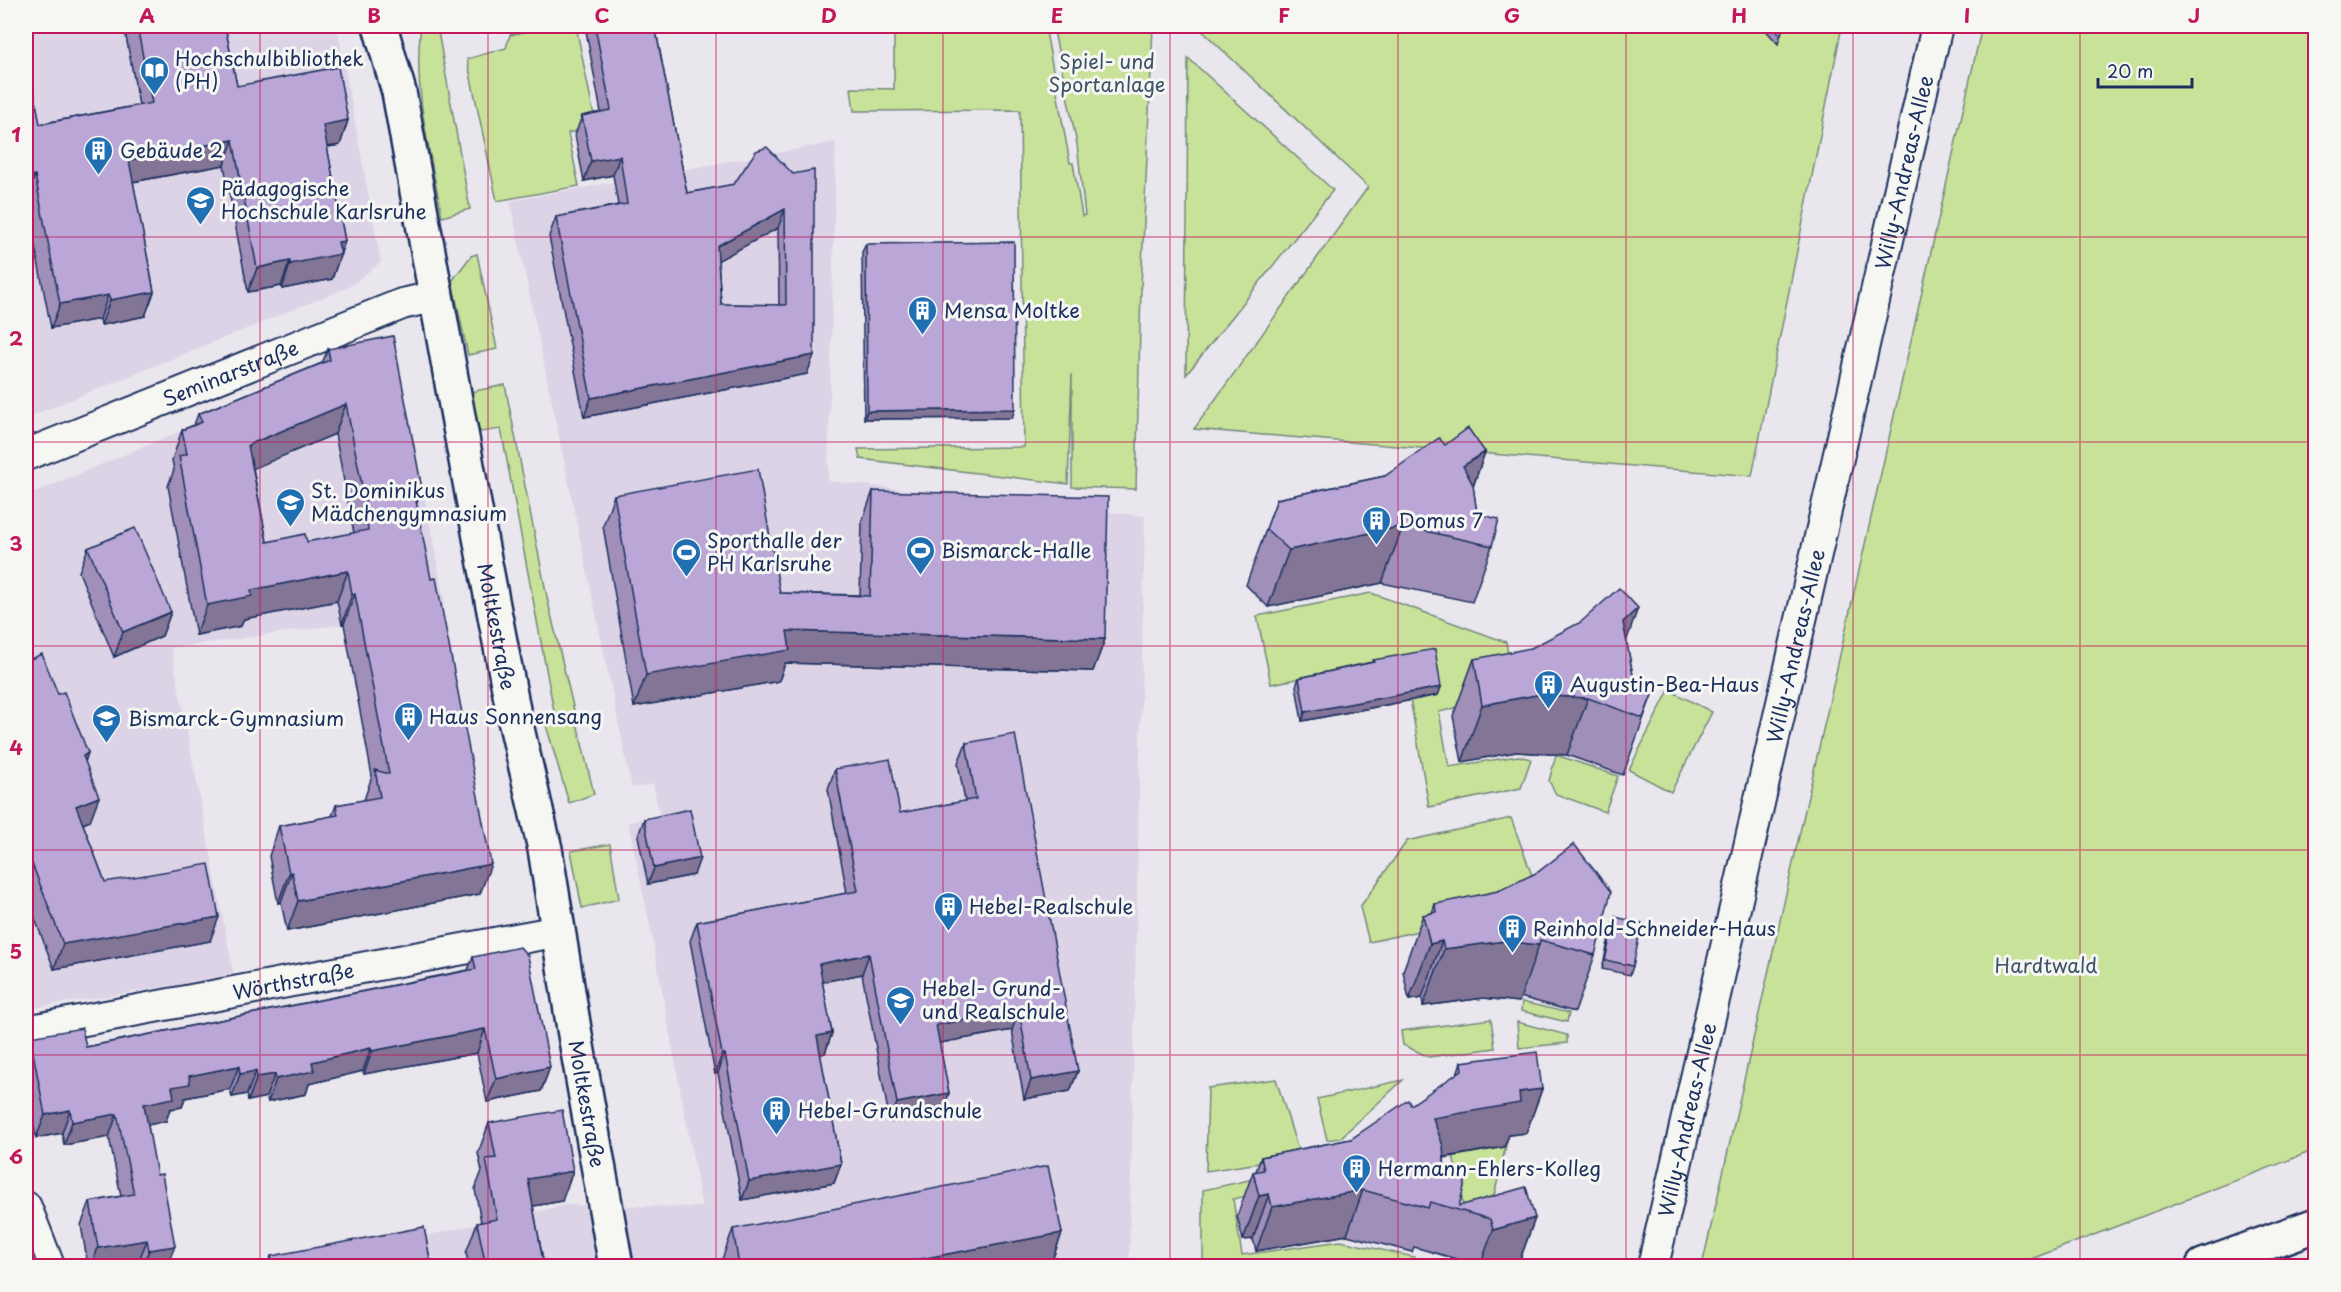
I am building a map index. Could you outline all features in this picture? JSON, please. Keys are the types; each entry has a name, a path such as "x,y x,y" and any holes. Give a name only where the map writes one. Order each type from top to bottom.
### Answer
{"main road":[{"name":"Moltkestraße","path":"380,26 399,92 513,708 544,849 616,1266"},
{"name":"Moltkestraße","path":"398,26 399,92"},
{"path":"2203,1266 2316,1225"}],"street":[{"name":"Willy-Andreas-Allee","path":"1653,1266 1937,26"},
{"name":"Seminarstraße","path":"26,455 402,304 436,296"},
{"name":"Wörthstraße","path":"26,1031 559,931"},
{"path":"26,1207 49,1266"}],"shaded area":[{"name":"Pädagogische Hochschule Karlsruhe","path":"26,26 337,26 381,262 349,287 26,418"},
{"path":"836,142 828,481 1145,516 1129,1266 287,1266 566,1205 702,1207 650,926 628,822 660,816 653,784 632,788 510,201"},
{"path":"395,341 445,604 344,624 171,648 234,976 26,1009 26,496"}],"green space":[{"path":"421,26 437,26 470,209 442,217 421,98 419,50"},
{"path":"528,26 576,26 596,126 568,133 579,186 497,201 467,59 506,48 510,35 529,31"},
{"name":"Spiel- und Sportanlage","path":"894,26 1045,26 1082,216 1085,215 1077,144 1053,26 1153,26 1141,287 1136,489 1072,487 1072,374 1068,484 860,459 858,449 1024,447 1020,110 854,111 851,88 894,89"},
{"path":"1197,26 1842,26 1752,476 1194,429 1368,187"},
{"name":"Hardtwald","path":"1982,26 2315,26 2315,1150 2013,1266 1702,1266"},
{"path":"1188,58 1333,190 1186,375"},
{"path":"477,254 497,349 468,355 452,281 471,256"},
{"path":"505,385 548,602 594,794 569,803 546,725 556,722 501,429 480,432 470,392"},
{"path":"1371,593 1506,642 1514,694 1439,712 1449,767 1518,756 1531,759 1521,788 1429,807 1403,658 1271,684 1257,616"},
{"path":"1669,690 1712,712 1671,792 1629,770"},
{"path":"1556,755 1618,776 1605,812 1556,794 1549,781"},
{"path":"1511,818 1534,881 1481,917 1369,942 1360,907 1407,841"},
{"path":"610,844 619,899 582,908 571,851"},
{"path":"1522,1002 1569,1013 1567,1022 1521,1011"},
{"path":"1491,1019 1495,1048 1429,1057 1403,1045 1401,1031"},
{"path":"1517,1022 1567,1035 1567,1043 1519,1048"},
{"path":"1276,1079 1300,1157 1206,1171 1208,1088"},
{"path":"1403,1080 1340,1138 1327,1140 1317,1099"},
{"path":"1508,1137 1492,1204 1464,1209 1451,1145"},
{"path":"1309,1167 1312,1182 1233,1199 1242,1255 1341,1241 1414,1257 1413,1266 1203,1266 1203,1190"}],"building":[{"name":"Gebäude 2","path":"137,26 225,26 237,86 338,67 348,120 323,125 345,241 338,242 341,254 257,268 233,140 129,160 154,292 110,300 108,295 60,304 35,175 26,177 26,49 40,124 152,103"},
{"path":"595,26 655,26 687,193 734,184 756,151 767,147 793,174 814,170 814,355 591,398 556,217 627,204 620,156 591,161 582,116 611,110","holes":["785,209 786,305 721,304 717,246"]},
{"path":"1772,26 1783,26 1781,35"},
{"name":"Mensa Moltke","path":"1014,242 1015,409 867,411 866,244"},
{"path":"393,336 422,489 414,490 431,579 436,578 491,864 298,901 292,872 289,873 279,826 338,815 336,805 380,797 375,770 389,774 355,594 352,594 348,571 251,590 252,596 207,605 179,456 187,454 182,430 202,422 198,414 330,360 328,349","holes":["346,404 369,522 367,522 368,530 307,542 305,534 267,542 248,445"]},
{"path":"1468,428 1485,452 1463,466 1473,485 1477,514 1499,519 1492,546 1403,526 1289,550 1266,529 1277,499 1385,476 1439,438 1445,445"},
{"path":"758,469 780,593 870,596 873,491 1108,497 1105,639 787,631 790,650 646,675 614,495"},
{"path":"135,528 171,612 123,632 88,548"},
{"path":"1619,588 1638,608 1623,622 1635,686 1653,692 1643,718 1588,698 1536,695 1482,705 1474,659 1531,648 1581,622"},
{"path":"1435,649 1441,687 1305,712 1299,678 1374,662 1373,660"},
{"path":"42,654 58,694 64,692 88,753 83,756 99,797 76,806 105,882 209,864 219,917 63,944 26,848 26,661"},
{"path":"1015,734 1078,1071 1031,1080 1019,1010 936,1025 949,1093 897,1103 869,954 819,964 832,1033 817,1036 841,1164 749,1181 697,922 858,891 835,769 890,759 900,813 976,799 966,743"},
{"path":"690,809 700,858 654,868 644,819"},
{"path":"1574,844 1611,892 1595,955 1540,940 1539,945 1505,941 1444,949 1442,941 1430,944 1423,915 1436,912 1435,904 1498,891 1538,872"},
{"path":"1615,917 1642,923 1633,966 1605,960"},
{"path":"520,947 528,956 550,1067 496,1079 485,1029 372,1051 371,1048 312,1062 314,1071 276,1079 275,1074 257,1077 256,1071 240,1074 239,1066 189,1076 190,1084 172,1087 174,1098 144,1104 157,1175 162,1174 175,1246 149,1250 147,1240 98,1248 90,1202 134,1194 117,1114 72,1122 70,1110 45,1115 30,1037 82,1028 86,1047 476,969 473,957"},
{"path":"1537,1052 1542,1089 1519,1092 1520,1103 1433,1118 1443,1146 1445,1175 1466,1179 1459,1206 1526,1187 1535,1218 1493,1230 1490,1219 1430,1202 1428,1208 1363,1190 1272,1207 1269,1194 1259,1196 1253,1172 1264,1170 1261,1157 1351,1139 1408,1100 1411,1105 1462,1070 1461,1062"},
{"path":"562,1110 573,1171 528,1179 544,1266 486,1266 477,1223 497,1219 486,1159 496,1158 489,1123"},
{"path":"1048,1166 1062,1233 882,1266 739,1266 733,1229"},
{"path":"424,1227 430,1259 391,1266 273,1266 271,1256"},
{"path":"26,1236 38,1266 26,1266"}],"place":[{"name":"Hochschulbibliothek (PH)","path":"154,96"},
{"name":"Gebäude 2","path":"99,176"},
{"name":"Pädagogische Hochschule Karlsruhe","path":"200,226"},
{"name":"Mensa Moltke","path":"923,336"},
{"name":"St. Dominikus Mädchengymnasium","path":"290,528"},
{"name":"Domus 7","path":"1377,546"},
{"name":"Bismarck-Halle","path":"920,576"},
{"name":"Sporthalle der PH Karlsruhe","path":"686,578"},
{"name":"Augustin-Bea-Haus","path":"1549,710"},
{"name":"Haus Sonnensang","path":"408,742"},
{"name":"Bismarck-Gymnasium","path":"107,744"},
{"name":"Hebel-Realschule","path":"948,932"},
{"name":"Reinhold-Schneider-Haus","path":"1512,954"},
{"name":"Hebel- Grund- und Realschule","path":"901,1026"},
{"name":"Hebel-Grundschule","path":"777,1136"},
{"name":"Hermann-Ehlers-Kolleg","path":"1357,1194"}]}
